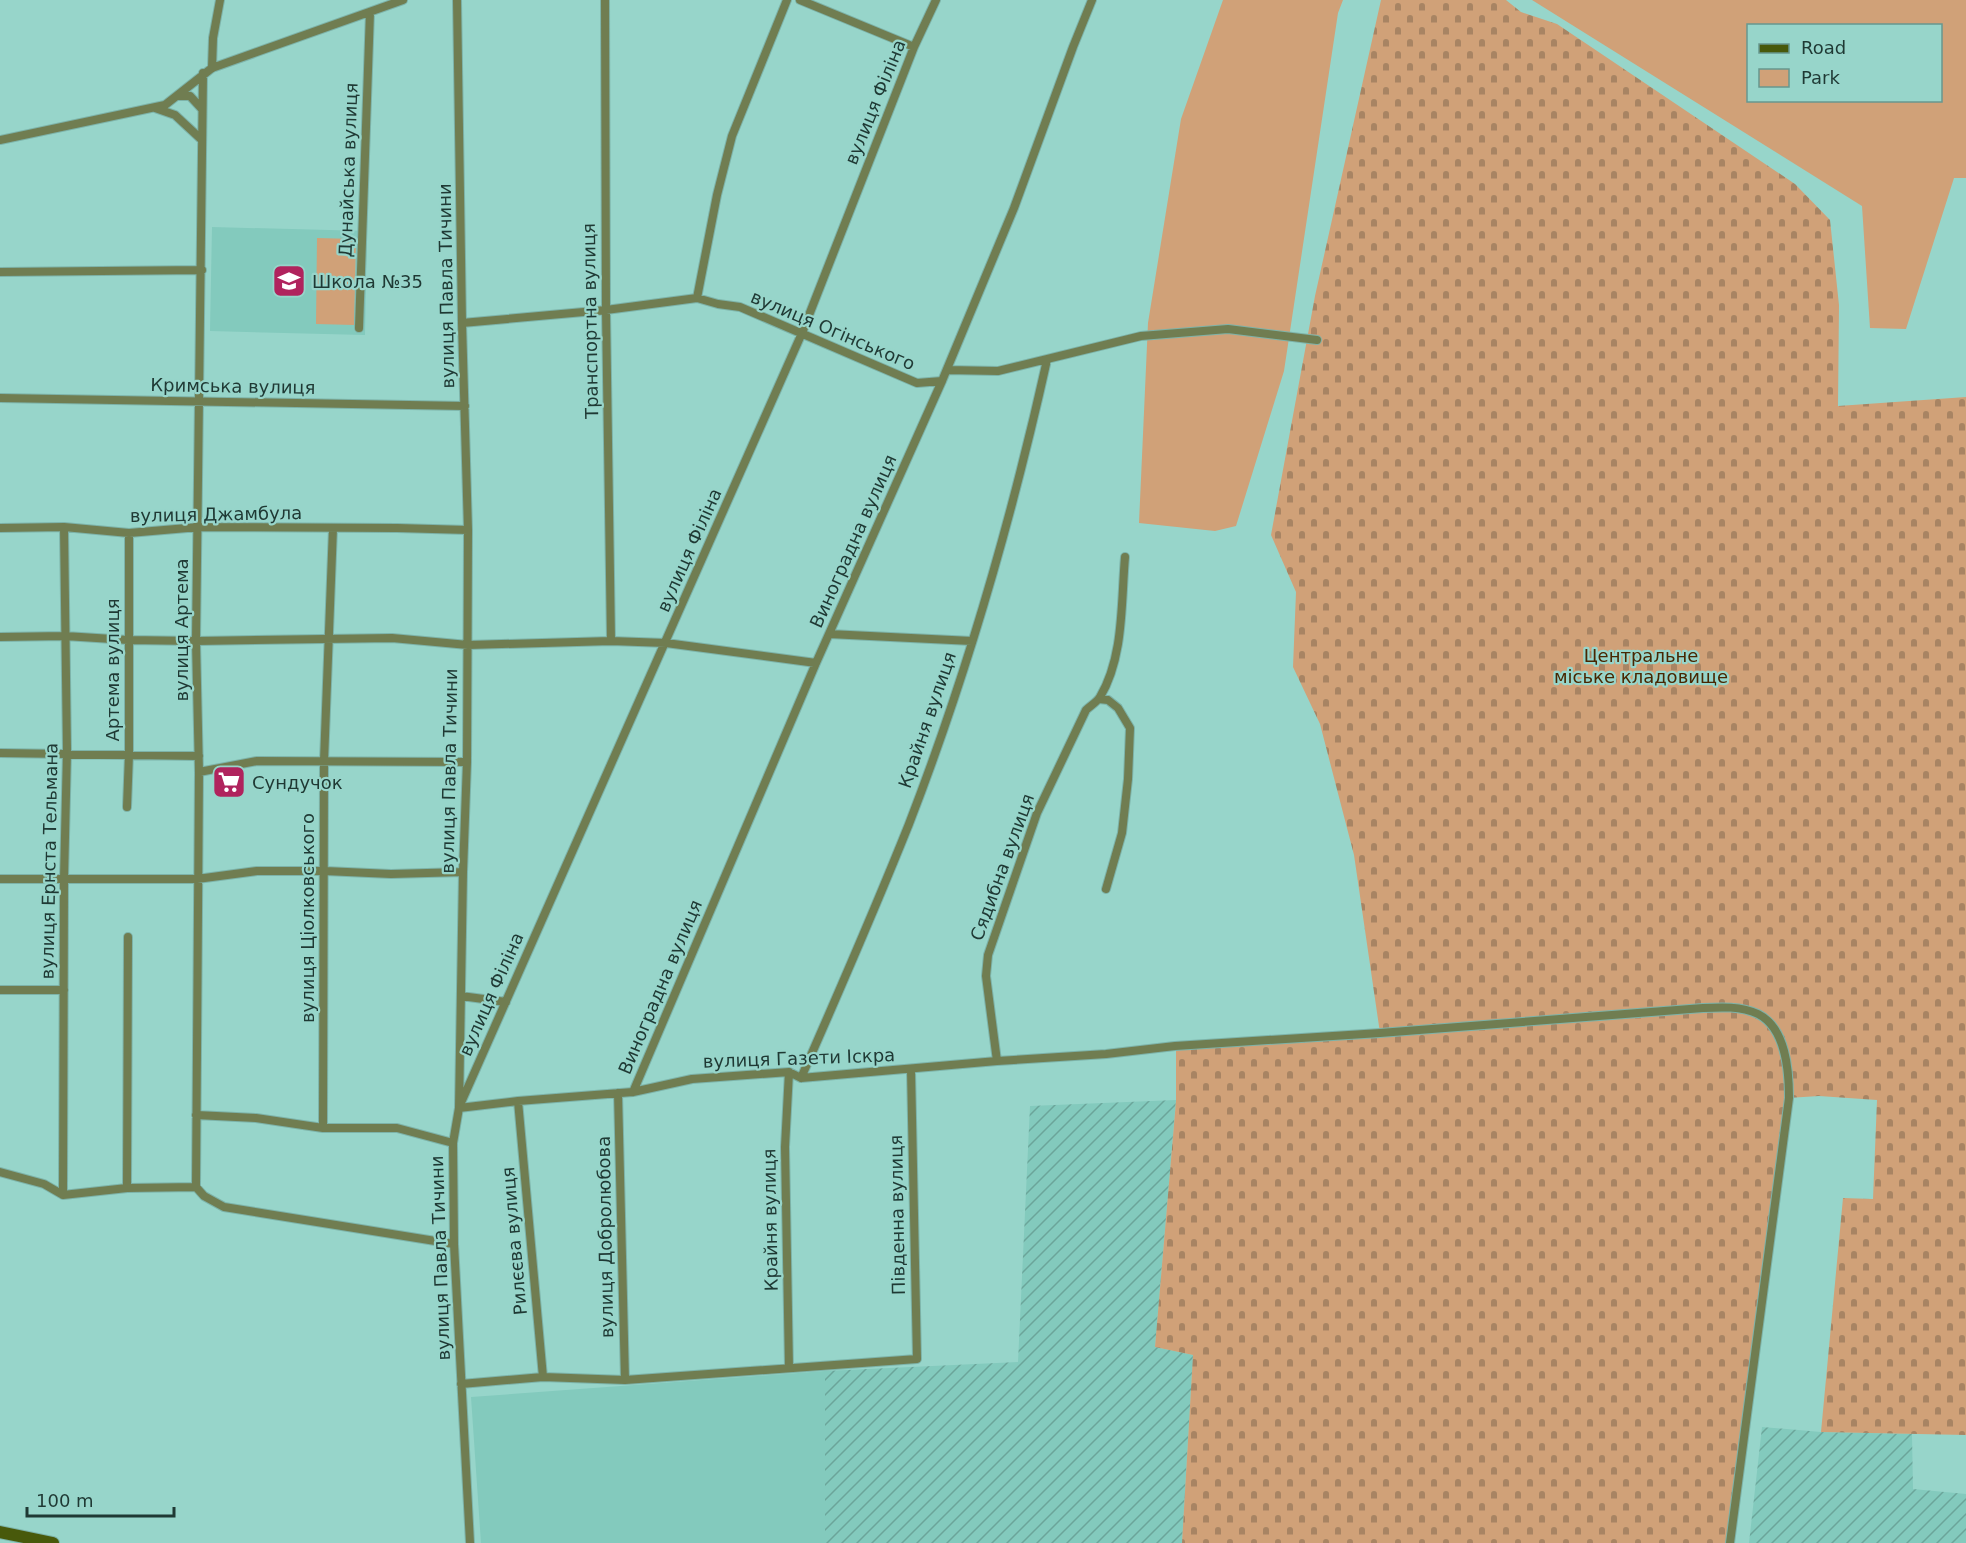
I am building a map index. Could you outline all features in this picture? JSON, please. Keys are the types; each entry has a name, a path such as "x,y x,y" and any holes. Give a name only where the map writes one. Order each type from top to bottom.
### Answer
{"main road":[{"path":"0,1532 53,1543"}],"street":[{"name":"вулиця Артема","path":"196,1187 199,756 196,641 202,140 207,71 220,0"},
{"path":"175,115 173,105 179,96 207,71 403,0"},
{"name":"вулиця Павла Тичини","path":"457,0 468,530 468,645 459,1108 453,1143 454,1244 470,1543"},
{"name":"Транспортна вулиця","path":"605,0 606,310 611,641"},
{"path":"697,298 717,195 732,136 787,0"},
{"path":"800,0 914,46"},
{"name":"вулиця Філіна","path":"459,1108 802,333 914,46 936,0"},
{"name":"Виноградна вулиця","path":"633,1092 816,663 947,370 1014,208 1092,0"},
{"name":"Дунайська вулиця","path":"359,328 370,12"},
{"path":"0,140 154,108 179,96 190,96 203,109"},
{"path":"154,108 175,115 202,140"},
{"path":"0,272 201,270"},
{"name":"вулиця Огінського","path":"462,323 606,310 697,298 740,307 917,383 942,381"},
{"path":"947,370 998,371 1141,336 1228,329 1317,340"},
{"name":"Крайня вулиця","path":"801,1078 909,822 972,641 1026,452 1047,360"},
{"name":"Кримська вулиця","path":"0,398 465,406"},
{"name":"вулиця Джамбула","path":"0,528 64,527 129,533 199,526 468,530"},
{"name":"вулиця Ернста Тельмана","path":"63,1195 64,879 67,752 64,527"},
{"name":"вулиця Ціолковського","path":"323,1128 324,761 333,528"},
{"name":"Артема вулиця","path":"127,807 129,533"},
{"name":"Сядибна вулиця","path":"997,1060 986,976 988,955 1037,813 1086,710 1099,699 1113,667 1120,625 1125,557"},
{"path":"829,634 972,641"},
{"path":"0,637 65,636 196,641 392,638 468,645 611,641 666,643 816,663"},
{"path":"1099,699 1108,700 1118,708 1130,728 1128,779 1122,833 1106,889"},
{"path":"0,753 67,752 199,756"},
{"path":"199,772 257,761 467,762"},
{"path":"0,879 197,879 257,871 391,874 463,872"},
{"path":"127,1188 128,937"},
{"path":"0,990 64,990"},
{"path":"461,996 506,1002"},
{"name":"вулиця Газети Іскра","path":"459,1108 633,1092 692,1079 789,1072 801,1078 911,1070 997,1060 1106,1054 1176,1046 1380,1033 1693,1008 1741,1008 1759,1014 1770,1024 1783,1050 1789,1077 1789,1098 1730,1543"},
{"name":"Південна вулиця","path":"789,1368 916,1359 911,1070"},
{"name":"Крайня вулиця","path":"789,1072 785,1147 789,1368"},
{"name":"вулиця Добролюбова","path":"618,1093 625,1380"},
{"name":"Рилєєва вулиця","path":"518,1101 543,1377"},
{"path":"196,1115 256,1118 323,1128 397,1128 453,1143"},
{"path":"0,1172 44,1184 63,1195 127,1188 196,1187 204,1196 224,1207 454,1244"},
{"path":"461,1384 543,1377 625,1380 789,1368"}],"shaded area":[{"name":"Школа №35","path":"212,227 367,231 365,335 210,331"},
{"path":"1176,1100 1155,1347 1193,1355 1182,1543 825,1543 825,1371 1018,1362 1030,1106"},
{"path":"825,1371 825,1543 481,1543 471,1397"},
{"path":"1762,1427 1821,1432 1912,1434 1913,1489 1966,1494 1966,1543 1749,1543"}],"green space":[{"path":"1223,0 1343,0 1338,13 1284,371 1236,526 1215,531 1139,523 1148,323 1181,119"},
{"name":"Центральне міське кладовище","path":"1381,0 1506,0 1521,12 1557,24 1795,184 1830,220 1839,305 1838,406 1966,397 1966,1435 1821,1432 1843,1198 1873,1199 1877,1100 1819,1096 1788,1098 1730,1543 1182,1543 1193,1355 1155,1347 1176,1101 1176,1046 1380,1033 1354,855 1320,724 1293,667 1296,592 1271,535 1315,296"},
{"path":"1532,0 1966,0 1966,178 1954,178 1906,329 1870,328 1862,206"},
{"path":"317,238 356,239 354,325 316,324"}],"place":[{"name":"Школа №35","path":"289,281"},
{"name":"Сундучок","path":"229,782"}]}
